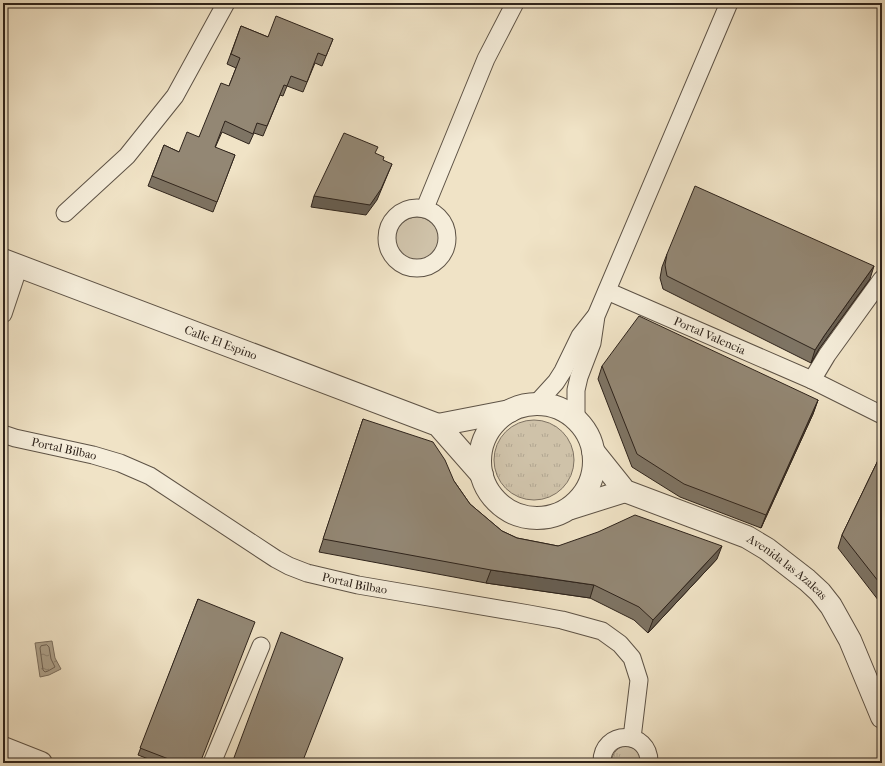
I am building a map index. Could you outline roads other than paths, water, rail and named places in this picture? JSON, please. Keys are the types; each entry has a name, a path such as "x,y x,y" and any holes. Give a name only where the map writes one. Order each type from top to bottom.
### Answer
{"street":[{"path":"65,213 127,156 175,96 226,3"},
{"path":"425,208 486,60 515,3"},
{"path":"536,404 556,382 580,336 596,316 729,3"},
{"path":"3,314 11,263"},
{"name":"Calle El Espino","path":"11,263 438,425 482,476"},
{"path":"812,380 827,355 882,279"},
{"name":"Portal Valencia","path":"607,291 812,380 882,415"},
{"path":"576,420 576,390 578,377 592,343 596,316"},
{"path":"570,508 583,495 594,469 593,451 587,434 570,414 558,408 545,405 536,404 519,407 497,421 484,442 481,459 482,476 489,491 503,507 514,513 530,518 555,515 570,508 625,491 593,451"},
{"path":"438,425 511,411"},
{"name":"Portal Bilbao","path":"7,433 93,455 150,476 276,559 307,573 358,585 562,620 602,631 620,644 632,658 639,680 632,738"},
{"name":"Avenida las Azaleas","path":"625,491 747,537 767,549 807,580 820,592 831,606 846,634 882,717"},
{"path":"212,763 261,646"},
{"path":"602,763 604,751 612,741 625,737 632,738 643,746 648,754 649,763"},
{"path":"3,748 41,763"}],"water":[{"path":"52,641 55,658 61,669 49,675 40,677 35,643"}]}
